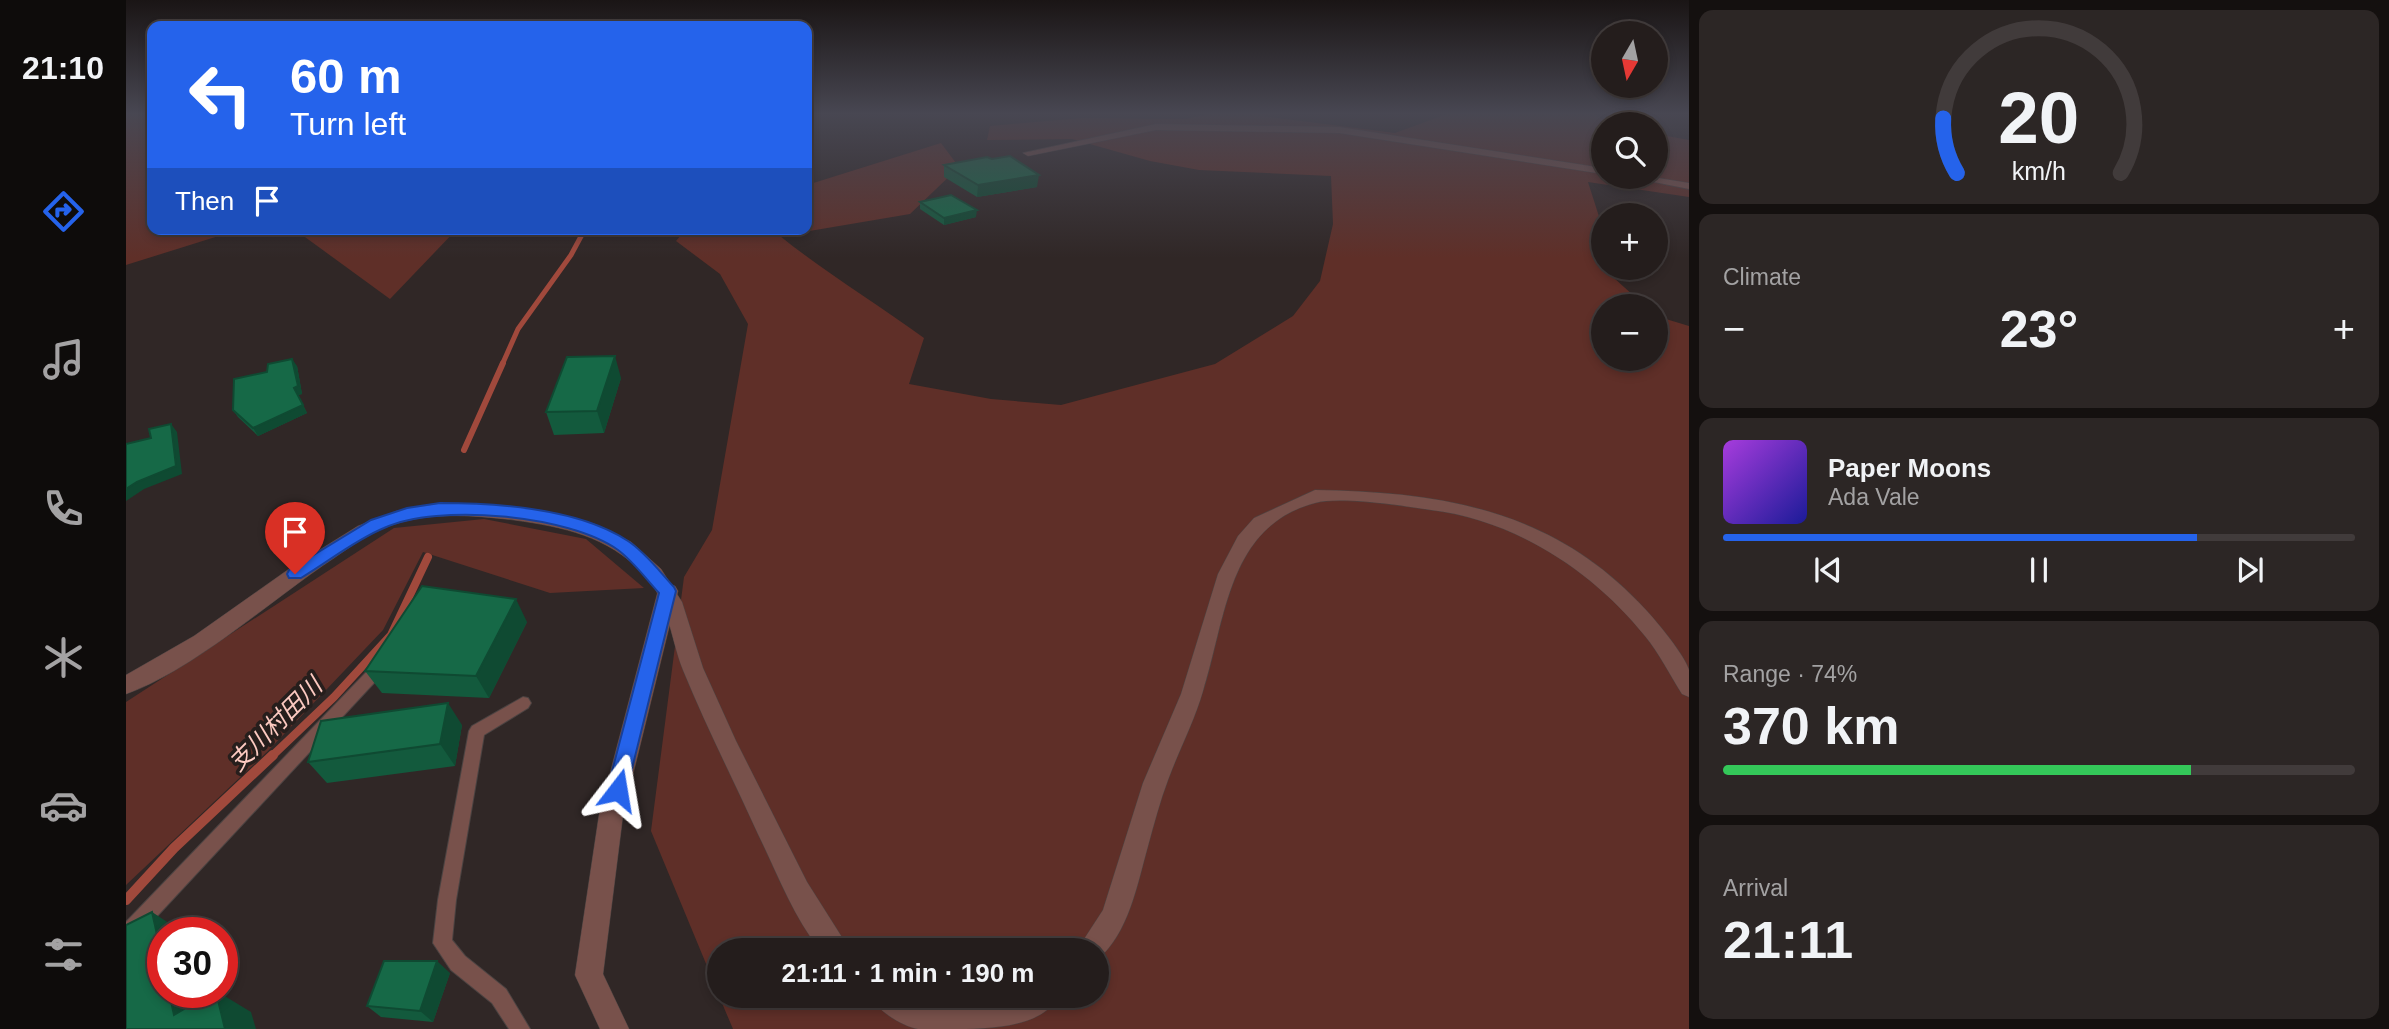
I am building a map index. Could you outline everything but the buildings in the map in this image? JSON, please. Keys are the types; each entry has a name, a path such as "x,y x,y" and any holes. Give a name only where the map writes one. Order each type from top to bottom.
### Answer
{"street":[{"path":"1539,162 1591,170"},
{"path":"1668,183 1689,186"},
{"path":"1099,938 1114,917 1155,783 1192,694 1227,574 1244,541 1259,522 1284,509 1315,496 1377,497 1449,506 1498,520 1556,548 1619,593 1654,632 1689,688"},
{"path":"126,685 184,655 295,574 377,524 440,508 475,508 566,521 595,530 625,546 668,591 692,667 724,738 792,879 826,938"},
{"path":"614,1029 589,975 611,815 668,591"},
{"path":"906,1008 922,1017 980,1022 1020,1008"}],"lane":[{"path":"126,935 371,678 393,650"},
{"path":"520,1029 499,996 458,963 442,943 477,731 523,703"}],"shaded area":[{"path":"126,162 147,162 147,235 222,235 126,265"},
{"path":"880,162 955,162 959,167 910,214 812,231 812,183"},
{"path":"1156,162 1591,162 1591,182 1588,182 1595,203 1591,203 1591,280 1616,280 1632,294 1591,294 1591,371 1668,371 1668,320 1689,326 1689,1029 733,1029 724,1008 1109,1008 1109,938 707,938 707,966 651,831 684,577 712,530 748,324 720,274 676,241 681,235 786,235 780,236 924,338 909,384 991,399 1061,405 1215,364 1293,316 1320,281 1333,224 1331,176 1199,170"},
{"path":"1668,162 1689,162 1689,197 1635,189 1668,189"},
{"path":"302,235 451,235 390,299"},
{"path":"484,519 586,539 644,588 550,593 423,552 383,630 268,751 126,885 126,702 394,528"}],"waterway":[{"name":"支川村田川","path":"502,365 518,329 571,255 582,235"},
{"name":"支川村田川","path":"464,450 503,363"},
{"name":"支川村田川","path":"271,757 334,697 391,635 428,557"},
{"name":"支川村田川","path":"126,900 174,848 273,755"}],"route":[{"path":"295,574 377,524 407,514 440,508 475,508 566,521 595,530 625,546 668,591 618,790"}]}
